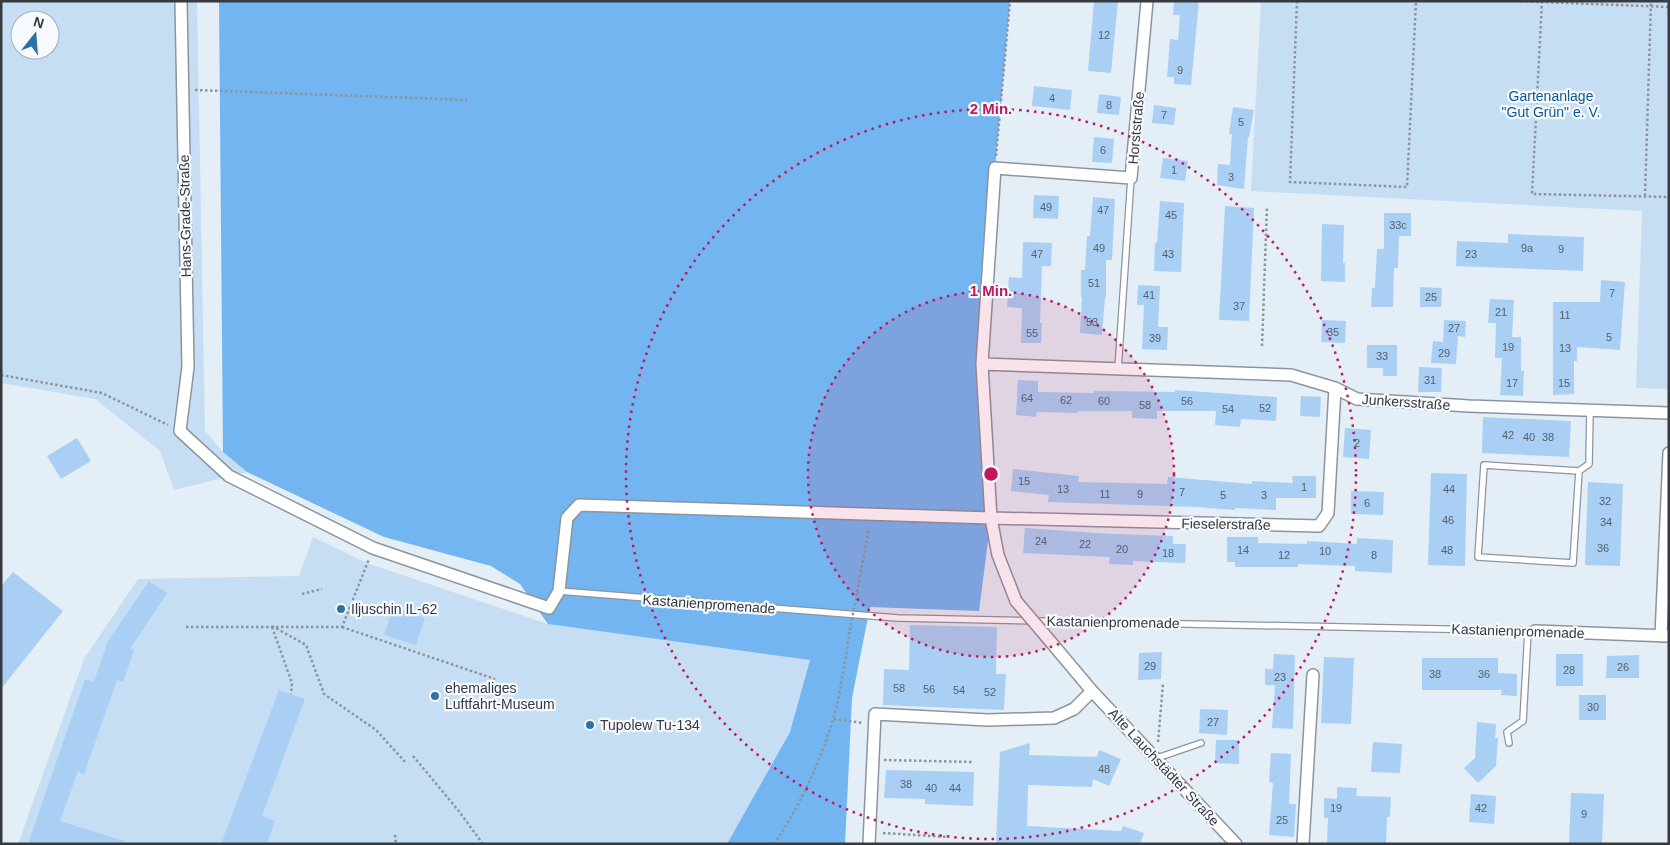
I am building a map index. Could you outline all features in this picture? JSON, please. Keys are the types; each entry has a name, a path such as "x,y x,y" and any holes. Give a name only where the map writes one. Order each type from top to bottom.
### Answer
{"street":[{"name":"Hans-Grade-Straße","path":"180,431 188,367 181,1"},
{"name":"Horststraße","path":"995,168 1132,178 1147,1"},
{"name":"Alte Lauchstädter Straße","path":"995,168 982,364 991,518 998,555 1016,601 1092,691 1236,844"},
{"name":"Junkersstraße","path":"982,364 1291,375 1335,388 1357,399 1469,406 1669,413"},
{"name":"Fieselerstraße","path":"991,518 1319,526 1328,513 1335,388"},
{"path":"180,431 229,476 373,548 549,608 559,591 568,518 579,505 991,518"},
{"path":"1665,636 1669,453"},
{"name":"Kastanienpromenade","path":"1532,631 1665,636"},
{"path":"1303,844 1313,675"},
{"path":"869,838 875,714 988,720 1054,718 1074,709 1092,691"}],"lane":[{"path":"1118,368 1132,178"},
{"path":"1579,471 1573,563 1478,557 1484,465 1579,471 1589,464 1590,410"},
{"name":"Kastanienpromenade","path":"559,591 898,618 1532,631"},
{"path":"1509,743 1507,732 1523,721 1532,631"},
{"path":"1157,758 1202,743"}],"path":[{"path":"995,168 1010,1"},
{"path":"1297,1 1290,182 1407,187 1416,1"},
{"path":"1516,1 1669,6"},
{"path":"1644,196 1651,1"},
{"path":"1542,2 1532,194 1669,197"},
{"path":"183,89 470,100"},
{"path":"1262,346 1267,206"},
{"path":"1,375 102,393 180,431"},
{"path":"774,844 809,784 833,719 871,514"},
{"path":"342,626 373,548"},
{"path":"302,594 322,589"},
{"path":"186,626 342,626 495,679"},
{"path":"272,626 292,683 291,694"},
{"path":"272,626 306,645 324,694 376,730 406,763"},
{"path":"1157,758 1163,684"},
{"path":"546,708 554,708"},
{"path":"833,719 874,725"},
{"path":"413,756 458,810 483,844"},
{"path":"873,760 974,762"},
{"path":"394,835 396,844"},
{"path":"869,838 948,837"}],"green space":[{"path":"1,1 197,1 205,431 223,452 247,472 174,490 160,451 95,399 1,383"},
{"name":"Gartenanlage \"Gut Grün\" e. V.","path":"1261,1 1669,1 1669,389 1636,388 1642,211 1251,191"},
{"name":"ehemaliges Luftfahrt-Museum","path":"313,537 367,563 548,624 811,660 790,732 727,844 18,844 84,659 138,579 299,576"}],"shaded area":[{"path":"219,1 1010,1 995,168 982,364 991,518 979,611 870,607 852,698 845,844 727,844 790,732 810,660 548,624 520,584 491,566 384,537 247,472 223,452"}],"building":[{"path":"1094,1 1118,1 1111,73 1088,71"},
{"path":"1174,1 1199,1 1191,85 1174,84 1174,77 1167,77 1170,39 1178,40 1180,15 1173,15"},
{"path":"1034,86 1072,90 1070,110 1032,106"},
{"path":"1099,94 1121,97 1119,115 1097,113"},
{"path":"1154,105 1176,108 1174,125 1152,123"},
{"path":"1233,107 1254,110 1248,137 1244,189 1217,185 1218,164 1230,165 1232,134 1229,134"},
{"path":"1094,137 1114,139 1112,163 1092,162"},
{"path":"1163,158 1188,161 1185,181 1160,178"},
{"path":"1034,195 1059,196 1058,219 1033,218"},
{"path":"1093,197 1115,199 1112,260 1106,260 1106,297 1102,335 1080,333 1081,270 1085,270 1087,236 1090,236"},
{"path":"1160,201 1184,203 1181,272 1154,271"},
{"path":"1225,206 1254,208 1249,321 1219,320"},
{"path":"1384,213 1411,213 1411,236 1399,236 1398,268 1394,268 1393,307 1371,307 1372,288 1375,288 1377,249 1384,249"},
{"path":"1322,224 1344,225 1343,263 1345,263 1345,282 1321,281"},
{"path":"1508,234 1584,237 1583,271 1456,266 1457,241 1508,243"},
{"path":"1023,242 1052,243 1051,266 1042,266 1041,343 1021,343 1022,308 1007,307 1009,277 1022,278"},
{"path":"1601,280 1625,282 1620,350 1577,347 1577,361 1574,361 1574,394 1553,395 1553,302 1600,302"},
{"path":"1138,285 1160,286 1158,327 1168,327 1167,350 1142,349 1144,305 1137,305"},
{"path":"1420,287 1442,288 1441,307 1420,307"},
{"path":"1490,299 1514,300 1512,337 1521,337 1521,371 1524,371 1523,396 1500,395 1502,358 1495,358 1496,323 1488,323"},
{"path":"1322,320 1346,321 1345,343 1321,342"},
{"path":"1444,320 1466,321 1465,337 1458,336 1456,364 1431,363 1433,341 1443,342"},
{"path":"1367,345 1397,345 1397,376 1383,376 1383,368 1367,368"},
{"path":"1419,367 1442,368 1441,392 1418,392"},
{"path":"1018,380 1038,381 1038,392 1175,392 1175,390 1277,397 1276,421 1241,419 1240,427 1215,425 1216,411 1157,411 1157,419 1132,418 1132,411 1037,412 1036,417 1016,415"},
{"path":"1301,396 1321,397 1320,417 1300,416"},
{"path":"1483,417 1571,421 1569,457 1482,453"},
{"path":"1345,428 1371,430 1369,459 1343,457"},
{"path":"77,438 91,461 61,479 47,456"},
{"path":"1013,469 1079,476 1078,482 1167,484 1168,477 1252,484 1252,481 1293,483 1292,476 1316,476 1316,498 1276,498 1276,510 1048,502 1049,495 1011,491"},
{"path":"1431,473 1467,474 1465,566 1428,565"},
{"path":"1588,482 1623,484 1620,566 1585,565"},
{"path":"1351,491 1384,492 1383,515 1351,514"},
{"path":"1025,528 1173,536 1173,544 1186,544 1185,563 1133,561 1133,565 1109,564 1110,557 1023,553"},
{"path":"1227,537 1258,537 1258,543 1307,544 1307,541 1357,544 1357,538 1393,540 1392,573 1355,571 1355,566 1298,564 1298,567 1235,567 1235,562 1227,562"},
{"path":"13,572 63,611 1,689 1,586"},
{"path":"149,581 167,593 130,649 134,650 123,682 117,680 84,774 78,771 60,821 124,841 124,844 28,844 85,679 94,682 108,641"},
{"path":"393,607 425,618 416,645 384,635"},
{"path":"910,625 997,627 996,674 1006,674 1004,710 883,705 884,669 909,670"},
{"path":"1162,652 1161,679 1138,680 1139,653"},
{"path":"1274,654 1295,655 1293,729 1272,728 1275,685 1265,685 1265,669 1273,669"},
{"path":"1556,654 1583,654 1583,686 1556,686"},
{"path":"1639,655 1639,678 1606,678 1607,656"},
{"path":"1324,657 1354,658 1351,724 1321,723"},
{"path":"1422,658 1498,658 1498,673 1517,674 1517,696 1501,695 1502,690 1422,690"},
{"path":"279,690 305,699 262,816 275,821 267,844 221,844"},
{"path":"1579,695 1606,695 1606,720 1579,720"},
{"path":"1200,709 1228,710 1227,735 1199,733"},
{"path":"1477,722 1496,724 1495,738 1498,738 1496,766 1478,783 1464,768 1475,758"},
{"path":"1216,740 1239,740 1239,764 1215,763"},
{"path":"1373,742 1402,744 1400,773 1371,772"},
{"path":"1030,743 1029,755 1097,757 1099,750 1121,759 1109,786 1093,779 1092,787 1028,785 1027,826 1121,831 1123,826 1144,833 1140,844 996,844 1000,752"},
{"path":"1271,753 1291,754 1289,804 1296,804 1294,837 1269,835 1273,783 1269,782"},
{"path":"886,770 974,772 973,806 925,804 925,799 884,798"},
{"path":"1337,787 1357,788 1356,796 1391,797 1390,817 1387,817 1386,844 1327,844 1328,818 1324,818 1324,798 1337,799"},
{"path":"1571,793 1604,794 1602,844 1569,844"},
{"path":"1471,794 1496,796 1494,824 1469,822"}],"place":[{"name":"Iljuschin IL-62","path":"341,609"},
{"name":"ehemaliges Luftfahrt-Museum","path":"435,696"},
{"name":"Tupolew Tu-134","path":"590,725"}]}
